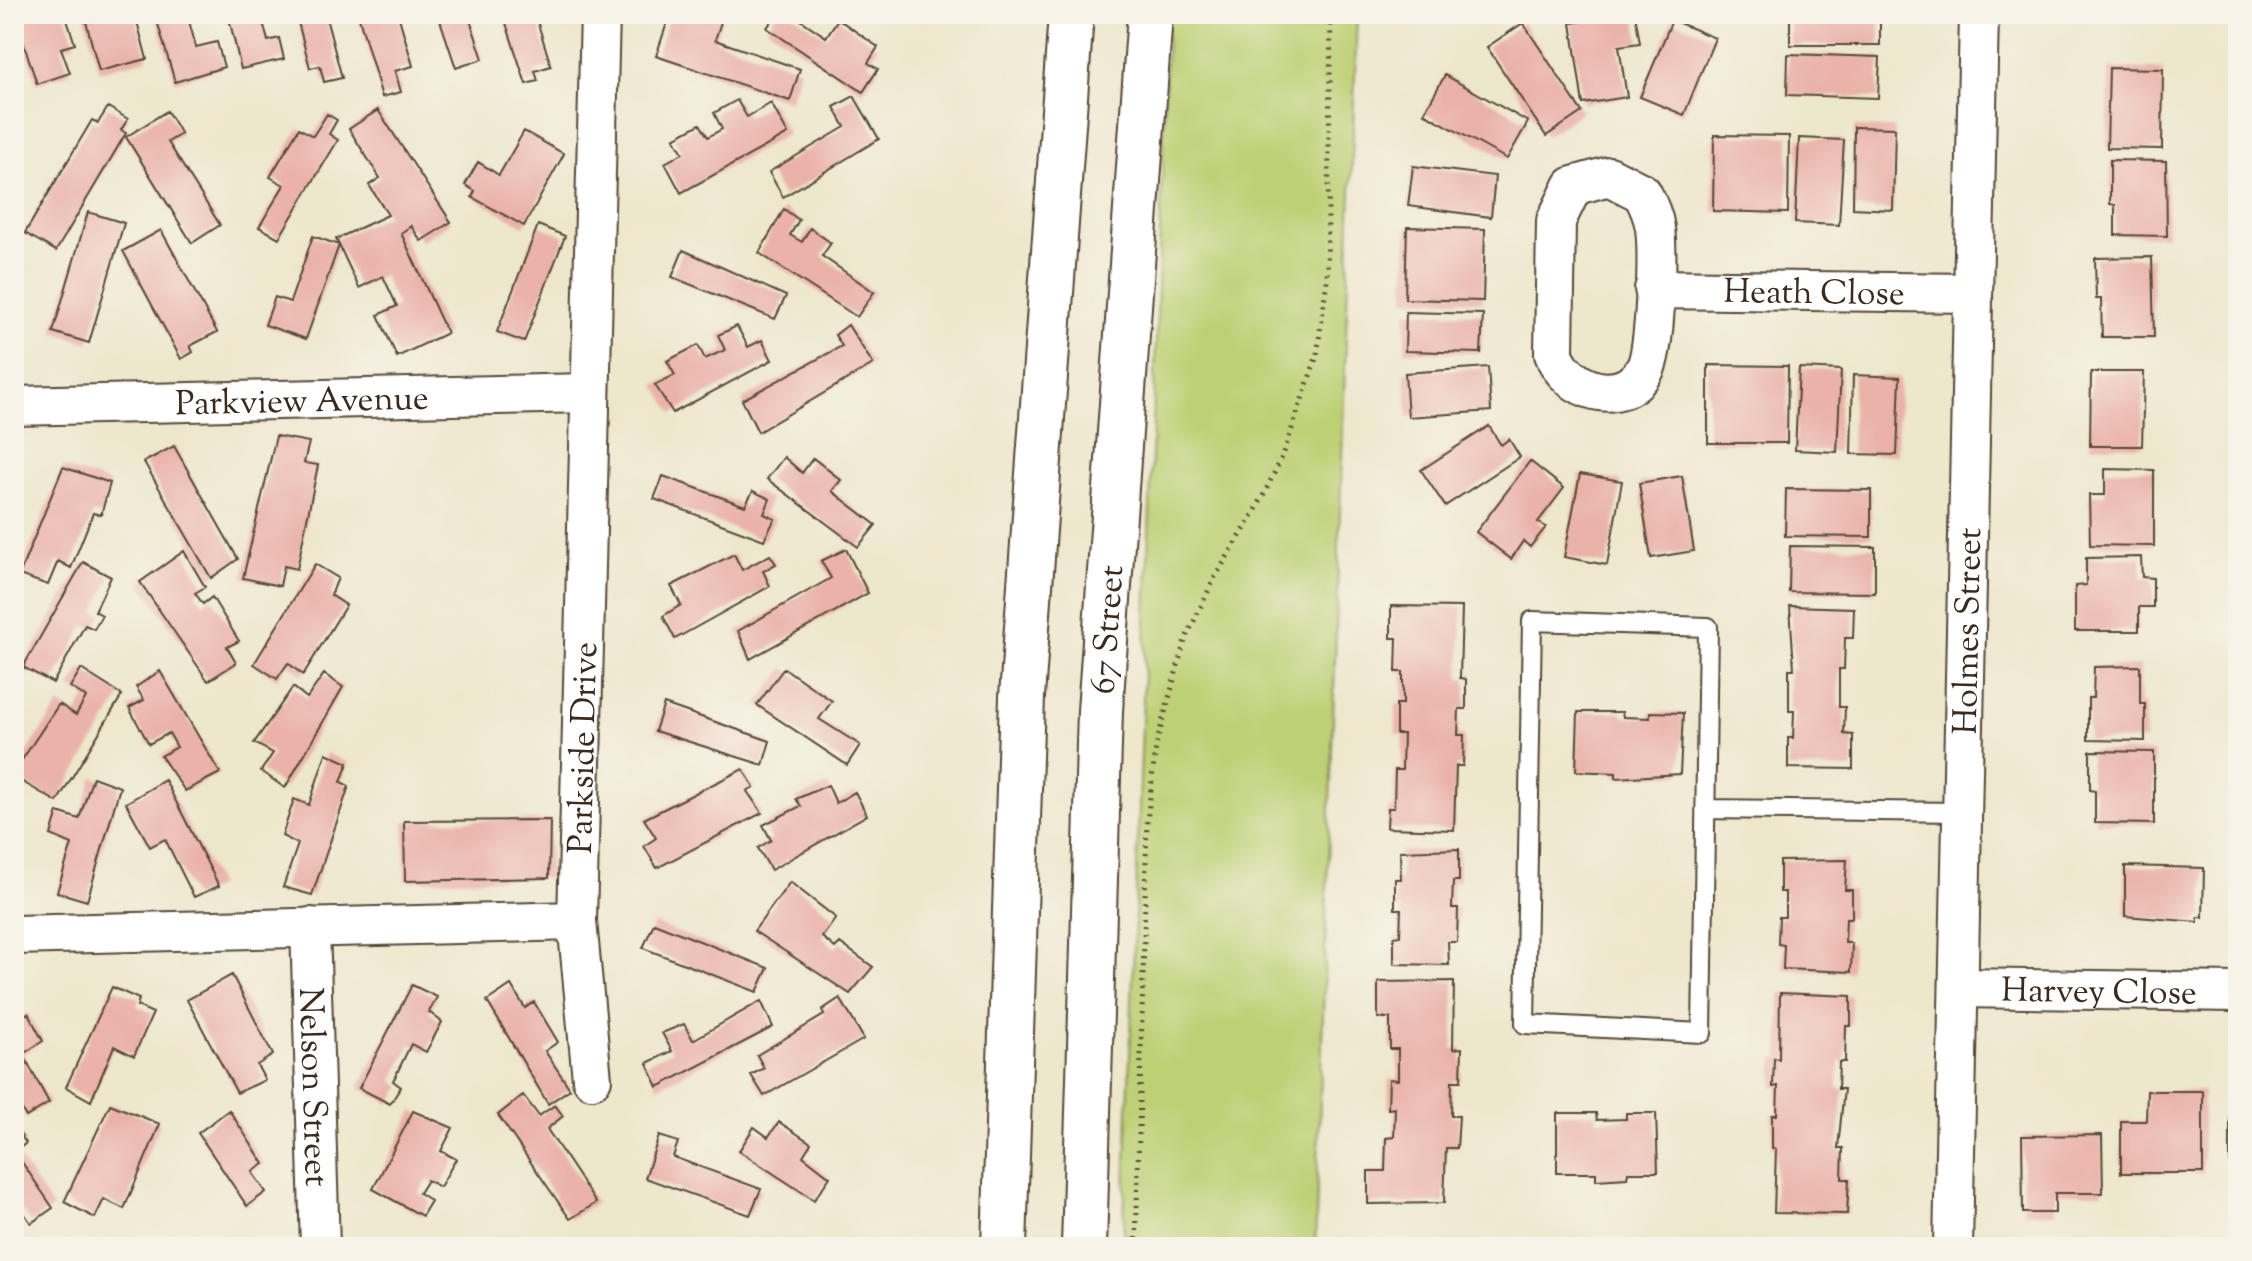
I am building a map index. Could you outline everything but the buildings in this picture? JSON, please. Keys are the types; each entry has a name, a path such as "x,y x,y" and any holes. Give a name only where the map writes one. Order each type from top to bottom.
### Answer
{"main road":[{"path":"1004,1247 1022,697 1071,14"},
{"name":"67 Street","path":"1084,1247 1100,711 1150,14"}],"street":[{"name":"Parkside Drive","path":"592,1079 577,921 600,14"},
{"name":"Holmes Street","path":"1953,1247 1979,14"},
{"path":"1609,176 1642,193 1650,207 1655,229 1654,289 1652,348 1645,370 1627,386 1608,393 1586,389 1570,381 1559,368 1554,354 1556,221 1563,201 1573,186 1609,176"},
{"name":"Heath Close","path":"1654,289 1973,293"},
{"name":"Parkview Avenue","path":"14,406 588,393"},
{"path":"14,935 577,921"},
{"name":"Nelson Street","path":"310,927 320,1247"},
{"name":"Harvey Close","path":"1959,988 2238,992"}],"lane":[{"path":"1532,621 1708,627 1706,809 1702,1033 1525,1024 1532,621"},
{"path":"1706,809 1962,812"}],"path":[{"path":"1136,1247 1147,822 1156,745 1185,640 1215,577 1256,510 1283,455 1317,355 1327,280 1331,14"}],"green space":[{"path":"1168,14 1357,14 1315,1247 1123,1247"}]}
